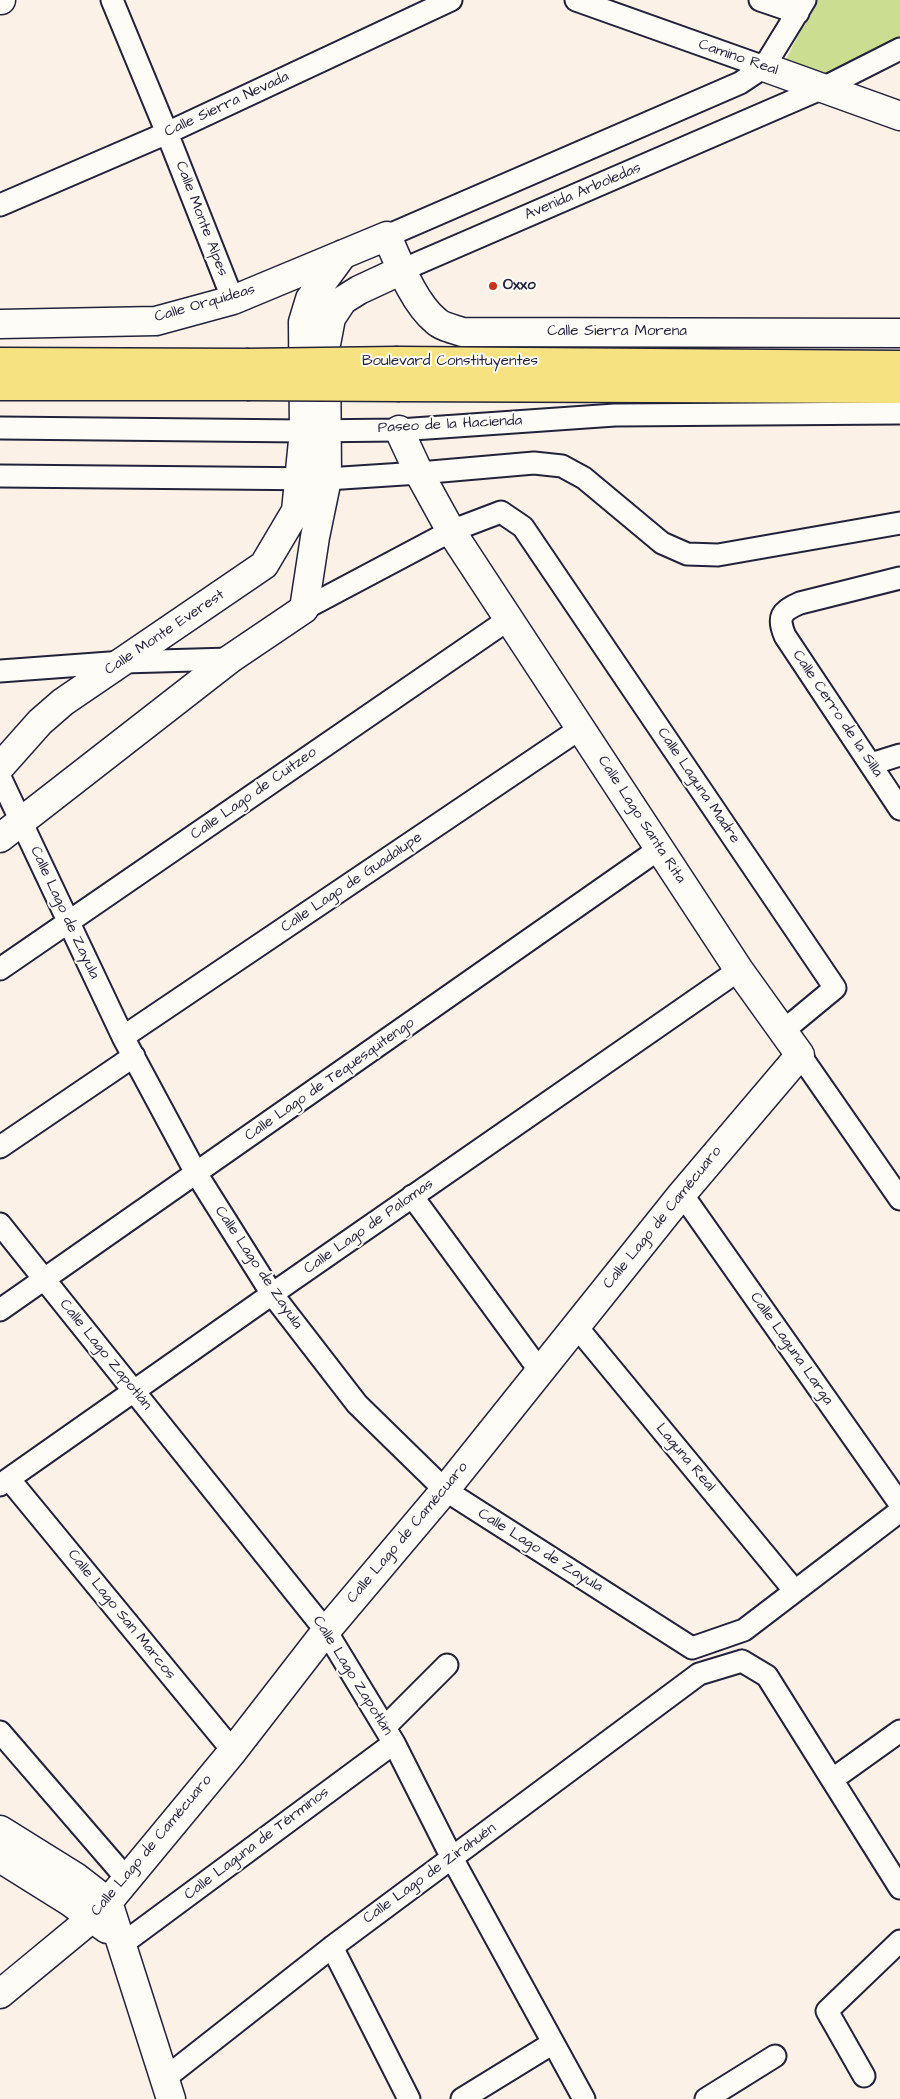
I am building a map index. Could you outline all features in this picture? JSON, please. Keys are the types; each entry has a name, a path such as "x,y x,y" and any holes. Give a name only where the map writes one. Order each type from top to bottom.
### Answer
{"highway":[{"name":"Boulevard Constituyentes","path":"0,362 246,374 399,374 900,365"},
{"name":"Boulevard Constituyentes","path":"0,386 246,374"},
{"name":"Boulevard Constituyentes","path":"399,374 900,389"}],"street":[{"name":"Calle Monte Alpes","path":"112,0 233,300"},
{"name":"Calle Sierra Nevada","path":"0,205 167,133 451,0"},
{"name":"Camino Real","path":"576,0 824,87 900,116"},
{"path":"343,254 740,82 764,67 802,7 760,0"},
{"name":"Avenida Arboledas","path":"343,300 359,290 402,270 824,87 900,49"},
{"name":"Calle Sierra Morena","path":"387,236 402,270 420,302 437,322 462,332 900,334"},
{"name":"Calle Orquídeas","path":"0,324 156,321 233,300 343,254"},
{"name":"Calle Monte Everest","path":"304,609 315,537 327,479 315,431 303,322 310,299 343,254"},
{"name":"Calle Monte Everest","path":"0,767 40,722 64,702 264,565 296,511 300,480 315,431 331,318 343,300"},
{"name":"Paseo de la Hacienda","path":"0,428 399,430 615,415 900,413"},
{"name":"Calle Lago Santa Rita","path":"399,430 419,474 451,530 739,970 900,1199"},
{"path":"0,476 300,480 419,474 534,463 562,466 584,478 662,543 688,554 718,555 900,523"},
{"name":"Calle Laguna Madre","path":"451,530 501,512 523,527 835,988 783,1031"},
{"path":"10,830 230,659 304,609 451,530"},
{"name":"Calle Cerro de la Silla","path":"900,578 800,603 788,608 781,616 781,627 785,636 900,809"},
{"name":"Calle Lago de Cuitzeo","path":"0,969 509,619"},
{"path":"0,671 123,662 230,659"},
{"name":"Calle Lago de Guadalupe","path":"123,1037 581,728"},
{"path":"871,764 900,755"},
{"name":"Calle Lago de Zayula","path":"0,777 10,830 68,922 123,1037 196,1173 272,1294 357,1404 445,1490 692,1648"},
{"name":"Calle Lago de Tequesquitengo","path":"0,1310 659,849"},
{"name":"Calle Lago de Palomas","path":"5,1482 412,1196 739,970"},
{"name":"Calle Lago de Camécuaro","path":"0,1994 100,1910 127,1879 233,1751 326,1631 445,1490 682,1194 800,1055"},
{"path":"0,1147 134,1056"},
{"name":"Calle Laguna Larga","path":"682,1194 900,1504"},
{"path":"412,1196 540,1371"},
{"name":"Calle Lago Zapotlán","path":"0,1224 326,1631 389,1735 452,1858 584,2099"},
{"name":"Laguna Real","path":"576,1326 794,1590"},
{"name":"Calle Lago San Marcos","path":"5,1482 233,1751"},
{"path":"699,1674 692,1648 744,1630 900,1511"},
{"path":"744,1630 742,1661 768,1676 900,1888"},
{"name":"Calle Lago de Zirahuén","path":"167,2089 332,1947 699,1674 742,1661"},
{"name":"Calle Laguna de Términos","path":"120,1941 389,1735 447,1665"},
{"path":"833,1779 900,1731"},
{"path":"0,1732 127,1879"},
{"path":"0,1830 77,1878 120,1941 167,2089"},
{"path":"0,1858 69,1901 100,1910"},
{"path":"864,2076 826,2011 900,1942"},
{"path":"332,1947 408,2099"},
{"path":"462,2099 553,2043"},
{"path":"706,2099 775,2056"}],"green space":[{"path":"816,0 900,0 900,46 832,81 783,65"}],"place":[{"name":"Oxxo","path":"493,286"}]}
